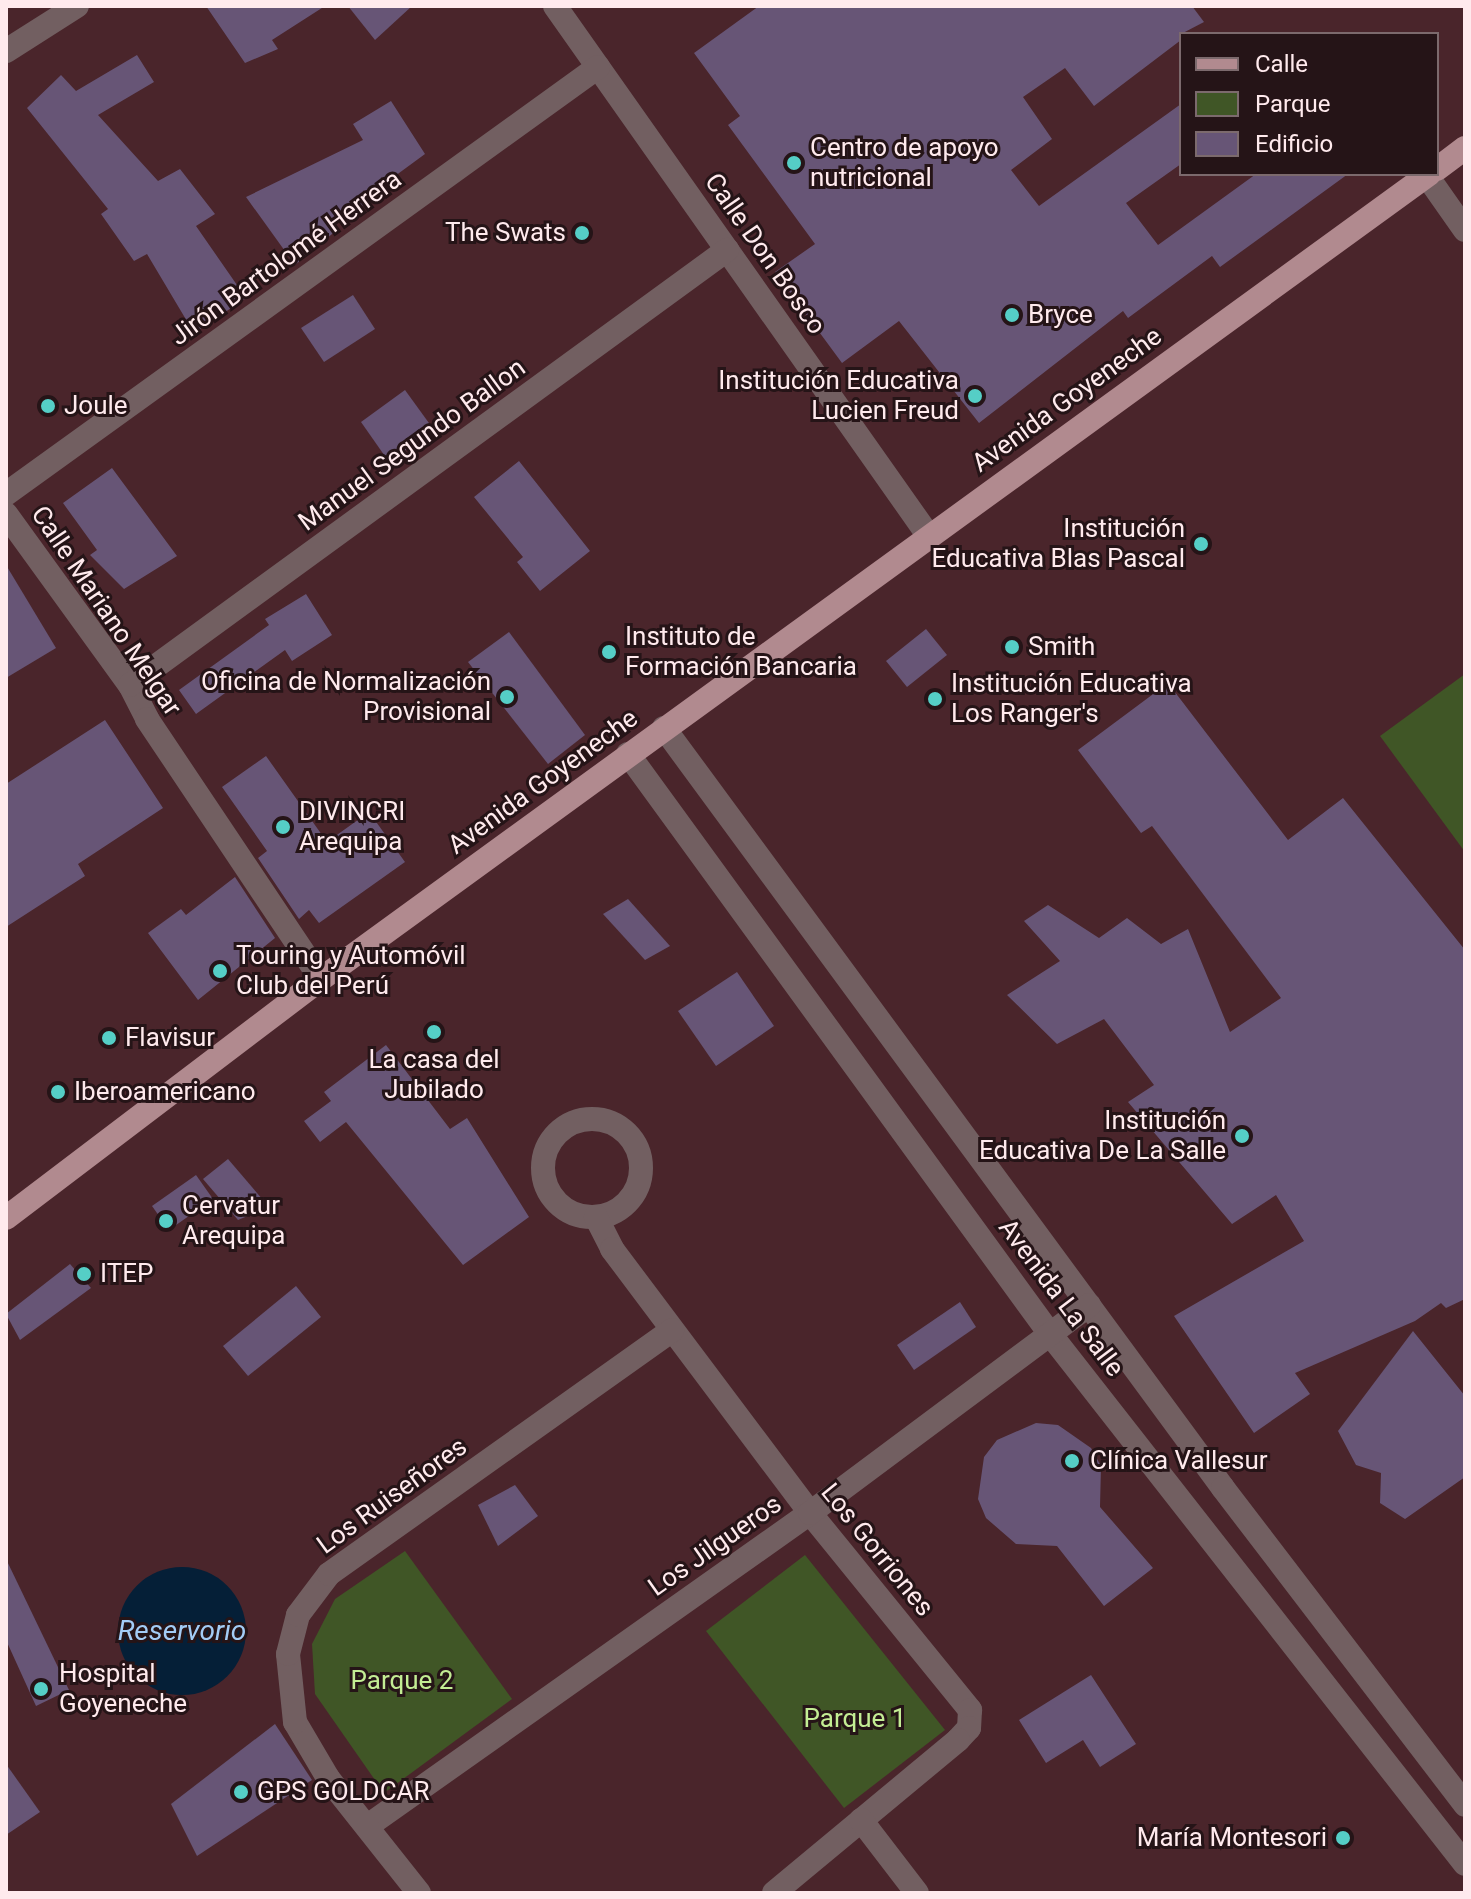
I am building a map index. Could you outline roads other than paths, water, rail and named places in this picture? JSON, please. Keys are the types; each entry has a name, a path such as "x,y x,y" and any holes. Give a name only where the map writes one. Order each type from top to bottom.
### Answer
{"main road":[{"name":"Avenida Goyeneche","path":"1439,167 1465,148"},
{"name":"Avenida Goyeneche","path":"6,1218 321,979 928,535 1427,176"}],"street":[{"path":"6,51 77,6"},
{"name":"Calle Don Bosco","path":"555,6 928,535"},
{"name":"Jirón Bartolomé Herrera","path":"6,494 598,67"},
{"path":"1433,176 1465,230"},
{"name":"Manuel Segundo Ballon","path":"130,685 727,250"},
{"name":"Calle Mariano Melgar","path":"6,514 130,685 147,719 321,979"},
{"name":"Avenida La Salle","path":"664,728 1089,1305 1465,1805"},
{"name":"Avenida La Salle","path":"628,754 1050,1334 1465,1864"},
{"path":"588,1119 602,1120 626,1133 640,1157 638,1185 631,1198 596,1217 558,1204 544,1181 542,1167 544,1152 561,1129 588,1119"},
{"name":"Los Gorriones","path":"596,1217 612,1249 810,1513 970,1710 969,1728 958,1740 861,1820"},
{"name":"Los Jilgueros","path":"369,1825 810,1513 1089,1305"},
{"name":"Los Ruiseñores","path":"419,1893 369,1825 328,1778 295,1722 288,1654 298,1615 329,1574 672,1330"},
{"path":"1371,1744 1401,1721"},
{"path":"774,1893 861,1820 917,1893"}],"water":[{"name":"Reservorio","path":"182,1567 206,1572 227,1586 241,1607 246,1631 241,1655 227,1676 206,1690 182,1695 158,1690 137,1676 123,1655 118,1631 123,1607 137,1586 158,1572"}],"place":[{"name":"Centro de apoyo nutricional","path":"794,163"},
{"name":"The Swats","path":"582,233"},
{"name":"Bryce","path":"1012,315"},
{"name":"Institución Educativa Lucien Freud","path":"975,396"},
{"name":"Joule","path":"48,406"},
{"name":"Institución Educativa Blas Pascal","path":"1201,544"},
{"name":"Smith","path":"1012,647"},
{"name":"Instituto de Formación Bancaria","path":"609,652"},
{"name":"Oficina de Normalización Provisional","path":"507,697"},
{"name":"Institución Educativa Los Ranger's","path":"935,699"},
{"name":"DIVINCRI Arequipa","path":"283,827"},
{"name":"Touring y Automóvil Club del Perú","path":"220,971"},
{"name":"La casa del Jubilado","path":"434,1032"},
{"name":"Flavisur","path":"109,1038"},
{"name":"Iberoamericano","path":"58,1092"},
{"name":"Institución Educativa De La Salle","path":"1242,1136"},
{"name":"Cervatur Arequipa","path":"166,1221"},
{"name":"ITEP","path":"84,1274"},
{"name":"Clínica Vallesur","path":"1072,1461"},
{"name":"Hospital Goyeneche","path":"41,1689"},
{"name":"GPS GOLDCAR","path":"241,1792"},
{"name":"María Montesori","path":"1343,1838"}],"park label":[{"name":"Parque 2","path":"402,1681"},
{"name":"Parque 1","path":"855,1719"}]}
